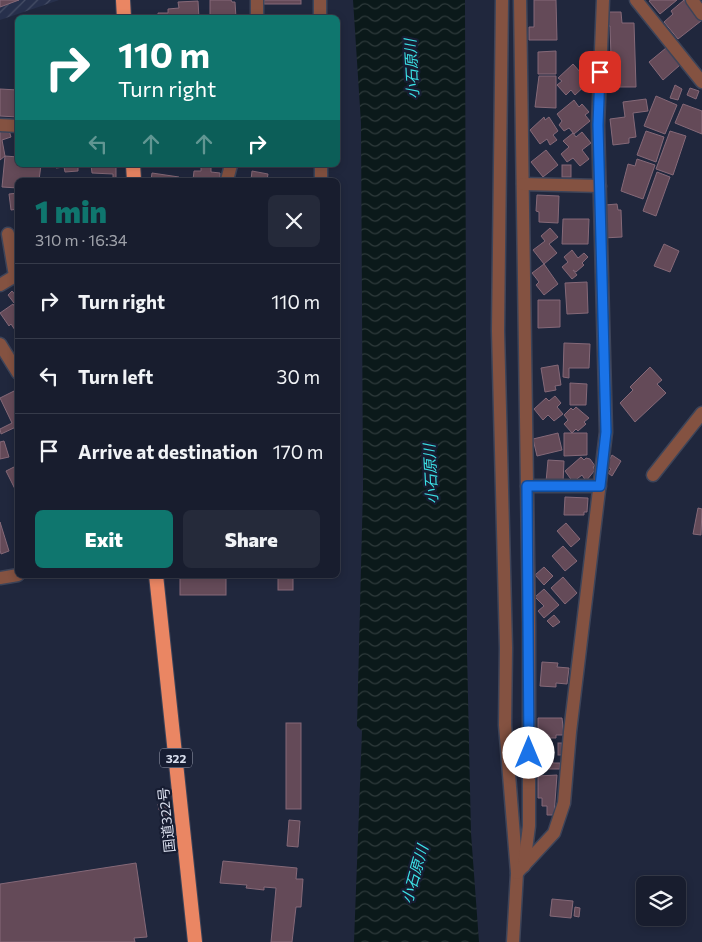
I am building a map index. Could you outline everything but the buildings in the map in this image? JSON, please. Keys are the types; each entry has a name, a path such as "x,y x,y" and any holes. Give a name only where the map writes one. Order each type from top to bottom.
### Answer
{"highway":[{"path":"124,0 124,15"},
{"name":"国道322号","path":"156,578 195,942"}],"street":[{"path":"257,0 257,15"},
{"path":"320,0 320,15"},
{"path":"502,0 498,331 506,648 505,725 520,870"},
{"path":"513,942 520,870 529,826 527,486 520,0"},
{"path":"520,870 554,833 564,803 570,732 606,432 598,125 603,0"},
{"path":"636,0 702,82"},
{"path":"692,0 702,14"},
{"path":"0,125 15,126"},
{"path":"523,184 600,186"},
{"path":"0,285 15,276 8,234"},
{"path":"0,344 15,368"},
{"path":"653,475 702,413"},
{"path":"527,486 600,486"},
{"path":"0,578 15,576"}],"shaded area":[{"path":"0,0 59,0 0,20"}],"water":[{"name":"小石原川","path":"353,0 465,0 467,652 471,833 479,942 354,942 362,731 357,726 363,488 361,123"}],"route":[{"path":"529,753 527,486 600,486 606,432 598,125 600,72"}]}
